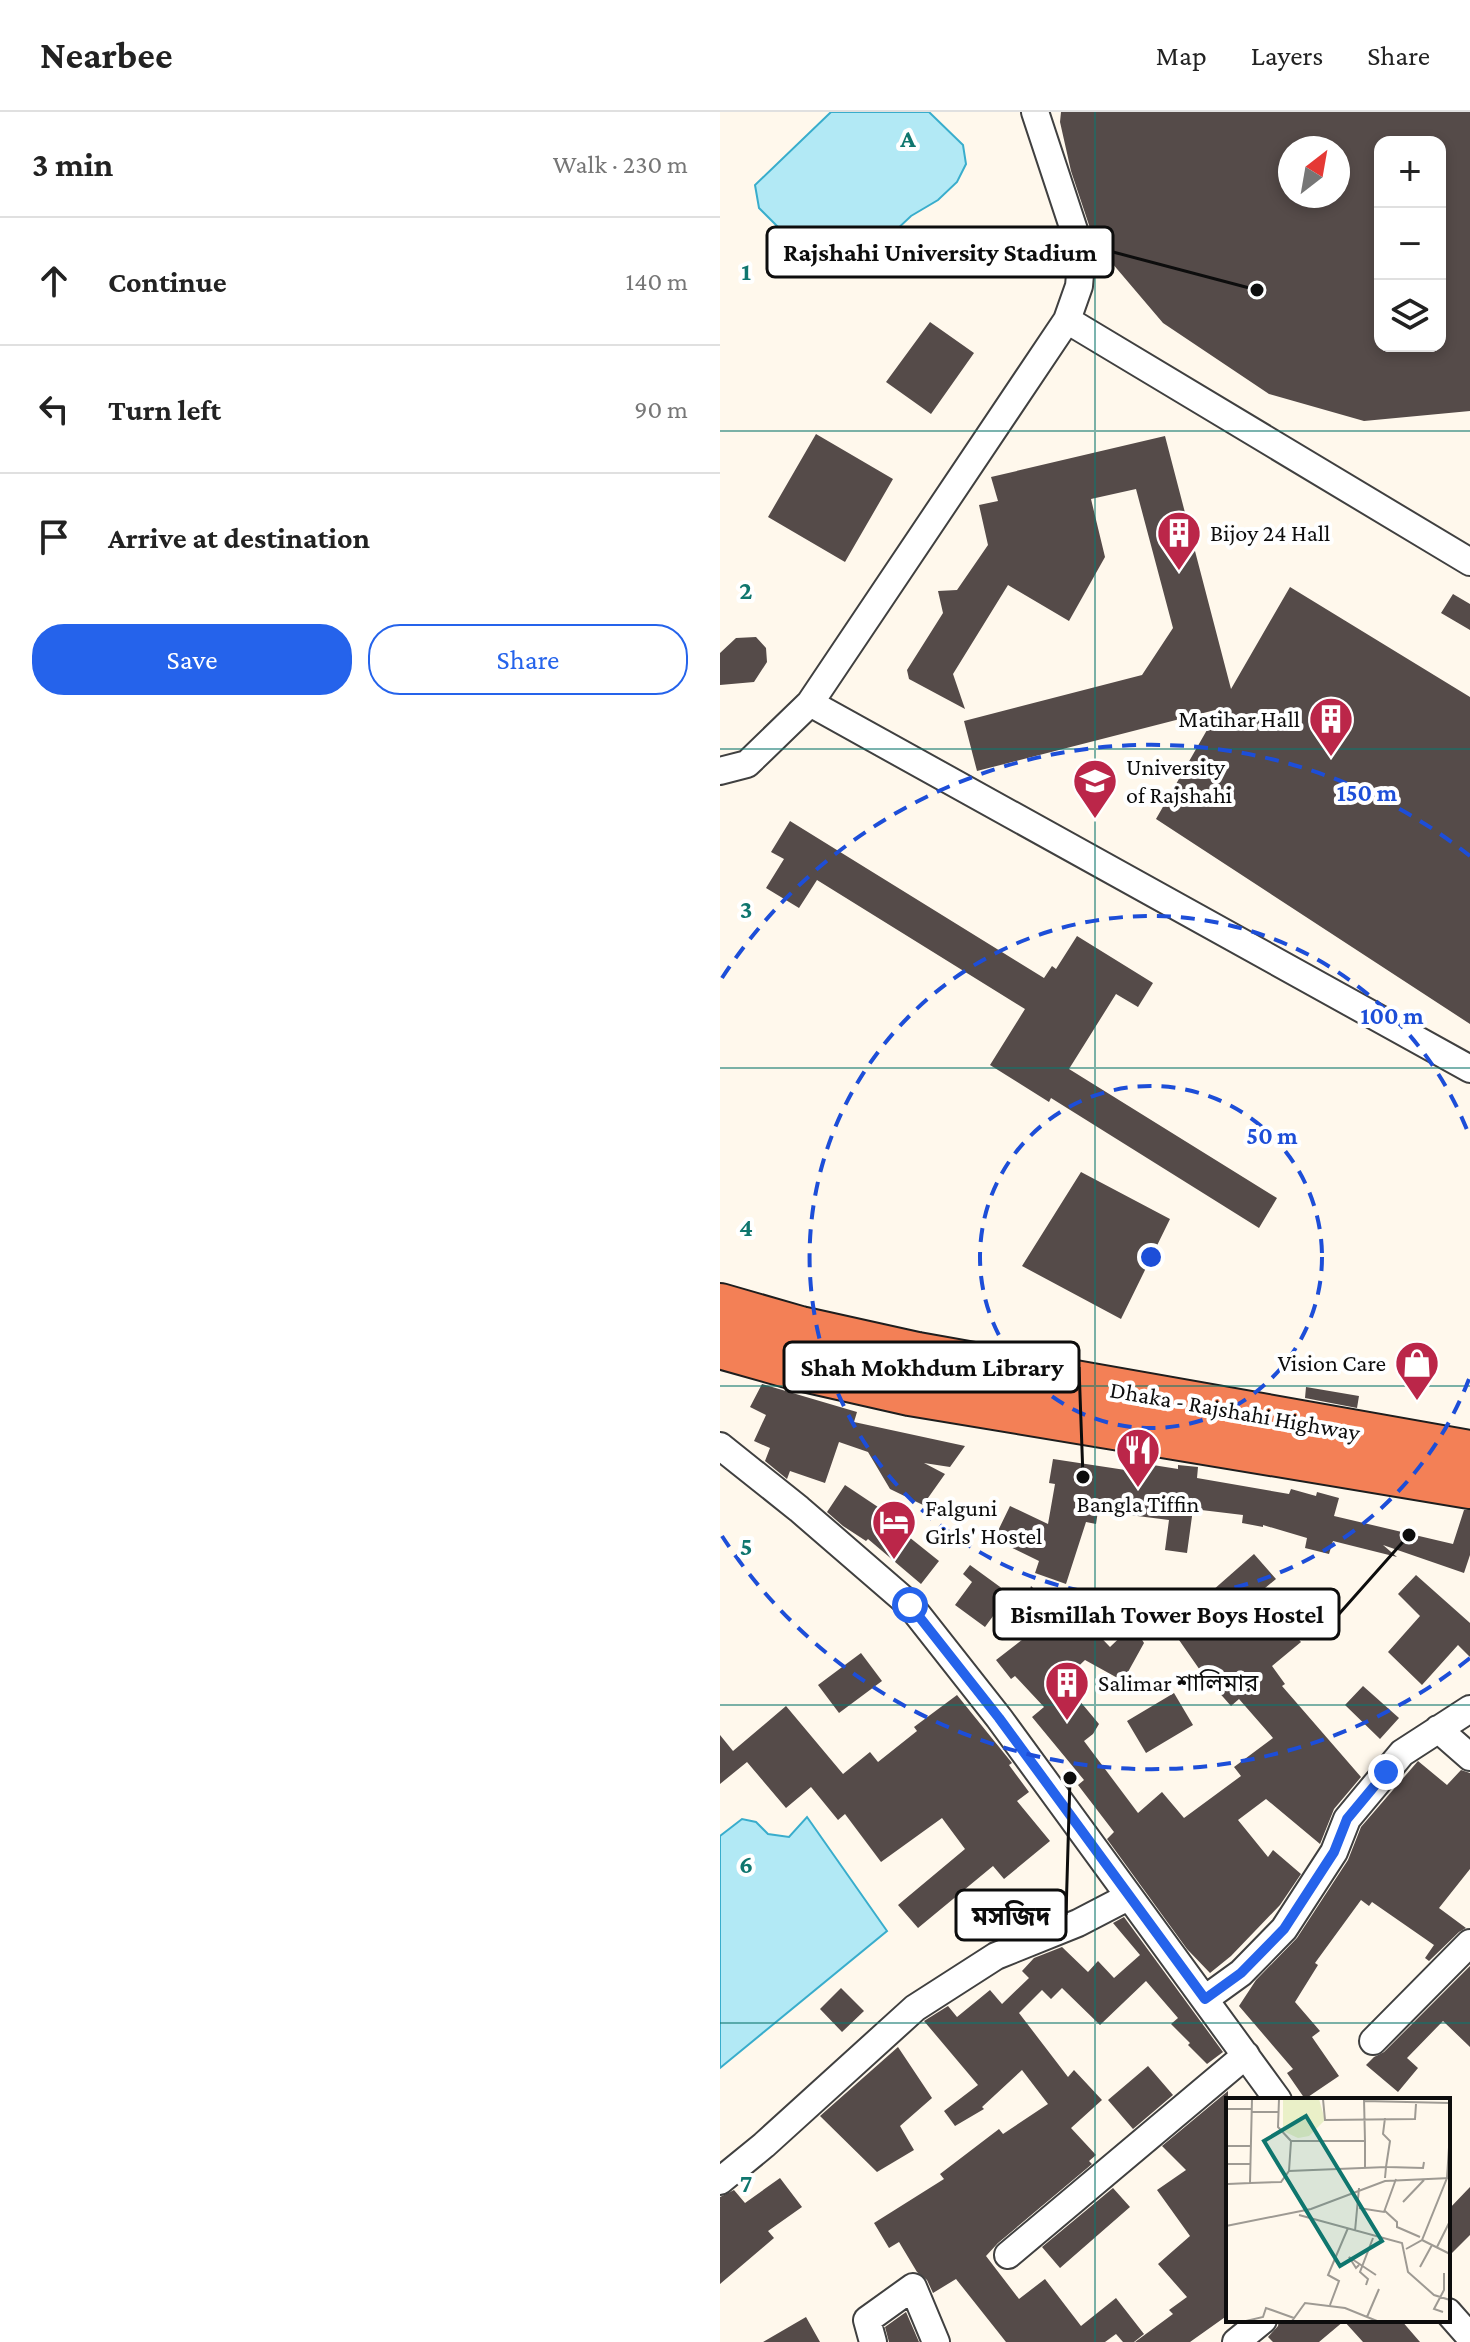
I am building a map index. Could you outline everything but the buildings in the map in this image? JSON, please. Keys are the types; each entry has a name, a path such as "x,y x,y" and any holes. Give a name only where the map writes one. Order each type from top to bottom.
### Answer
{"highway":[{"name":"Dhaka - Rajshahi Highway","path":"720,1306 800,1329 917,1355 1470,1453"},
{"name":"Dhaka - Rajshahi Highway","path":"720,1346 910,1393 1470,1486"}],"street":[{"path":"720,771 747,764 810,703 1067,320 1079,286 1081,263 1074,230 1035,112"},
{"path":"1067,320 1470,562"},
{"path":"810,703 1470,1069"},
{"path":"720,1446 910,1605 999,1718 1277,2098"},
{"path":"1205,1999 1241,1973 1284,1929 1334,1852 1347,1819 1402,1753 1470,1709"},
{"path":"1438,1729 1470,1757"},
{"path":"720,2181 915,2008 996,1956 1078,1923 1128,1897"},
{"path":"1373,2041 1470,1943"},
{"path":"1008,2255 1246,2055"},
{"path":"873,2342 867,2320 913,2287 936,2342"},
{"path":"1450,2314 1470,2337"}],"water":[{"path":"831,112 929,112 963,145 966,164 957,182 938,200 911,216 858,266 840,270 814,263 759,208 755,185"},
{"path":"807,1817 887,1931 720,2068 720,1836 742,1819 756,1822 768,1834 789,1837"}],"place":[{"name":"Rajshahi University Stadium","path":"1257,290"},
{"name":"Bijoy 24 Hall","path":"1179,572"},
{"name":"Matihar Hall","path":"1331,758"},
{"name":"University of Rajshahi","path":"1095,820"},
{"name":"Vision Care","path":"1417,1402"},
{"name":"Shah Mokhdum Library","path":"1083,1477"},
{"name":"Bangla Tiffin","path":"1138,1489"},
{"name":"Bismillah Tower Boys Hostel","path":"1409,1535"},
{"name":"Falguni Girls' Hostel","path":"894,1561"},
{"name":"Salimar শালিমার","path":"1067,1722"},
{"name":"মসজিদ","path":"1070,1778"}],"route":[{"path":"910,1605 999,1718 1205,1999 1241,1973 1284,1929 1334,1852 1347,1819 1386,1772"}]}
